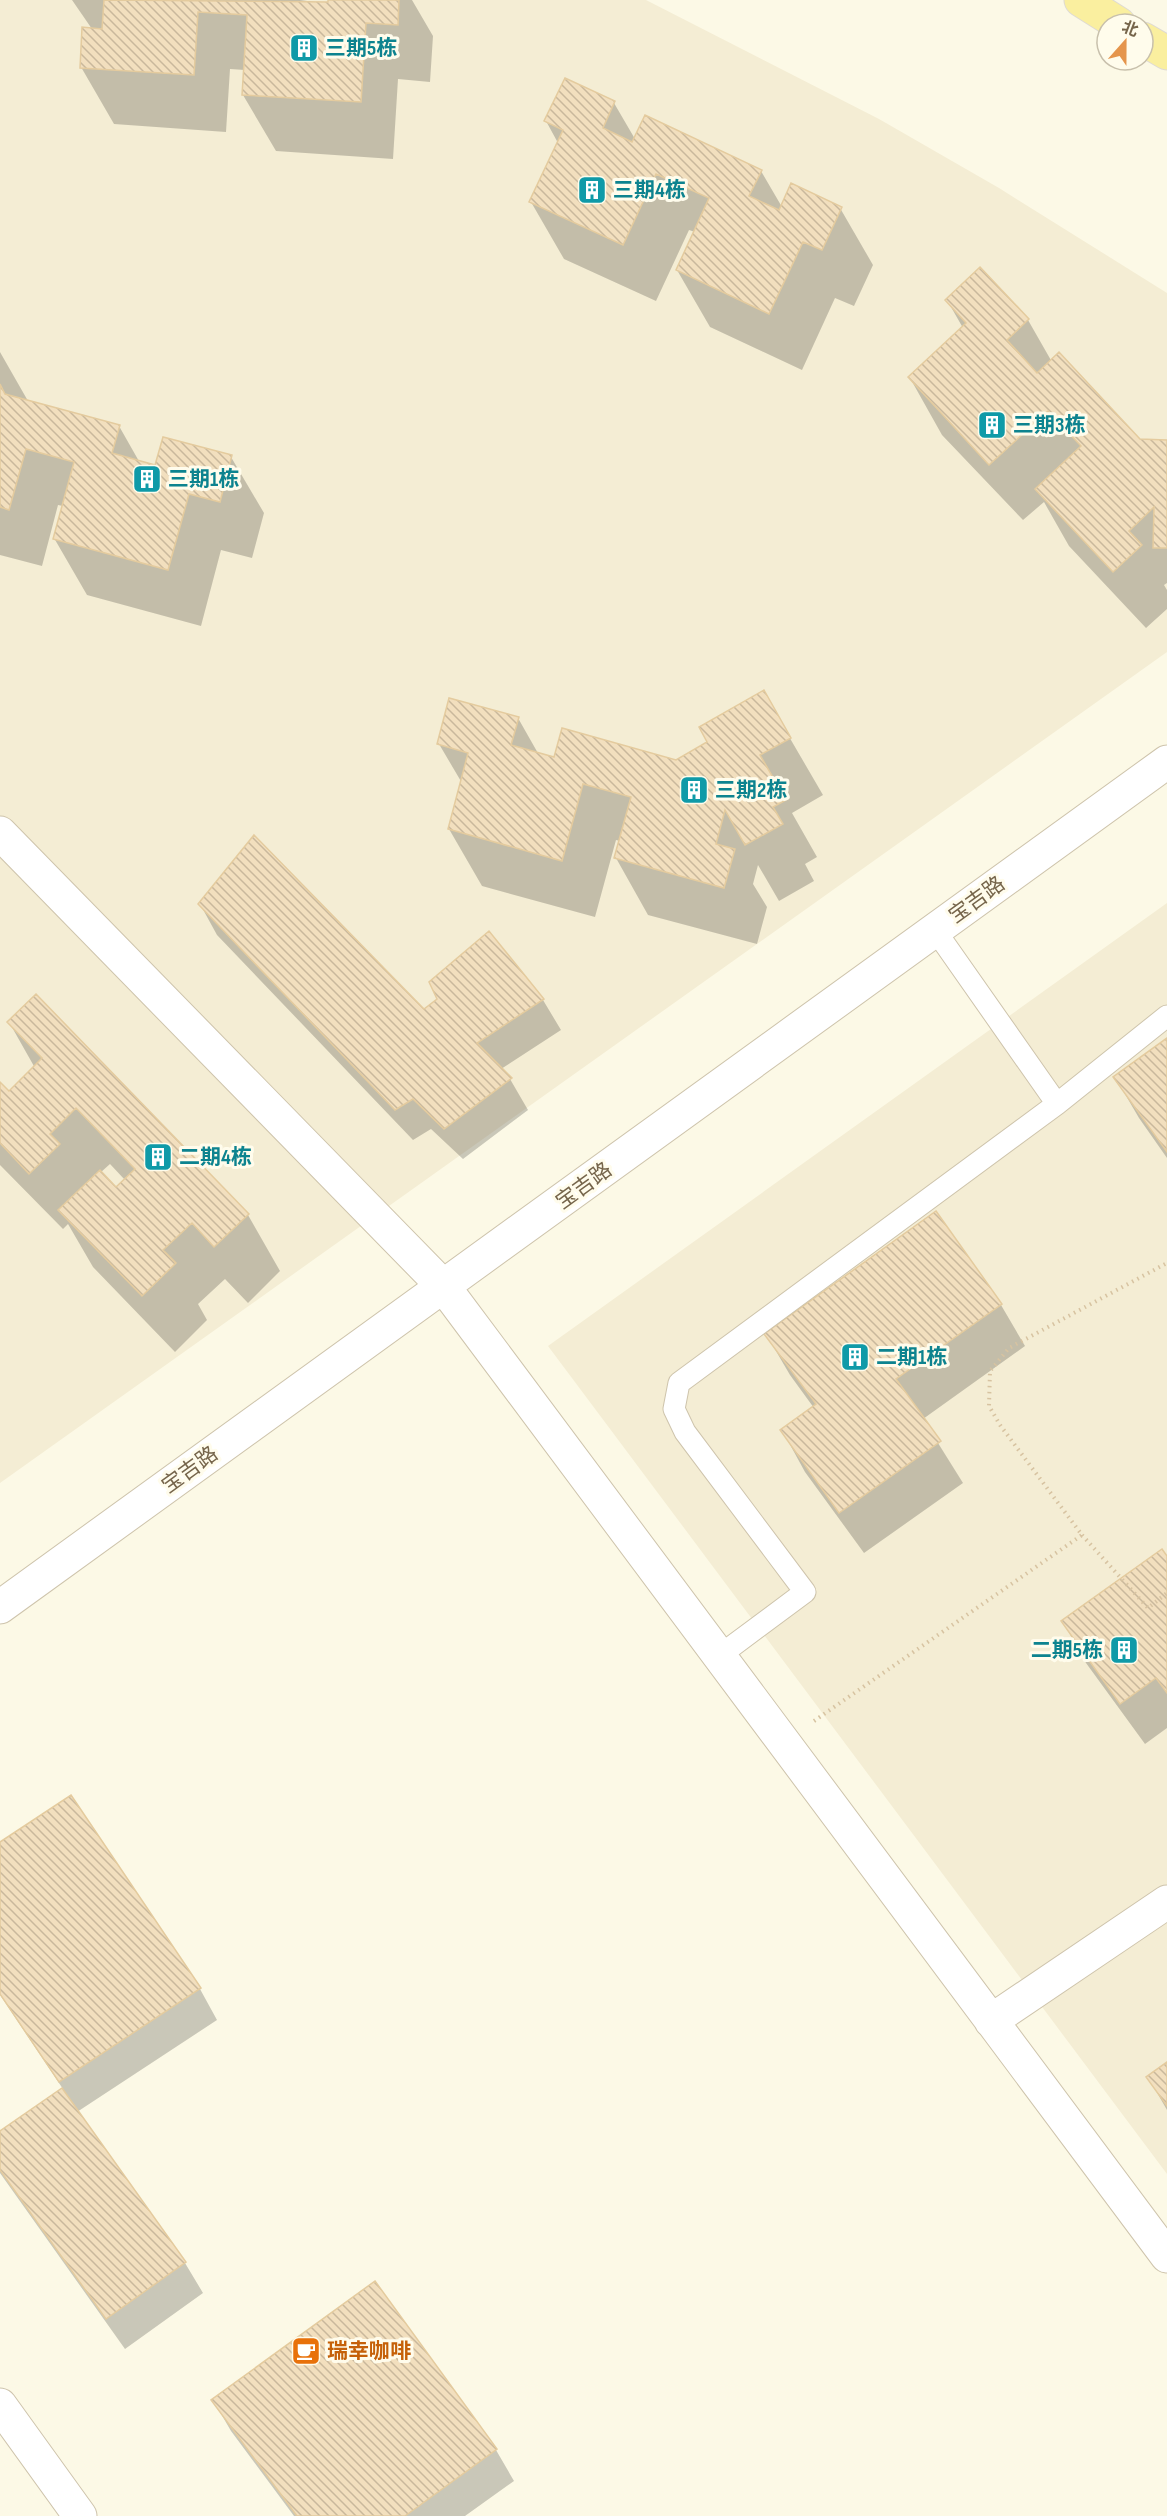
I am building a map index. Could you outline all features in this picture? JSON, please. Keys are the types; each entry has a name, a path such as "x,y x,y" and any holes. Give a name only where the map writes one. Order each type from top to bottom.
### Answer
{"main road":[{"path":"1081,0 1100,12"}],"street":[{"name":"宝吉路","path":"0,1607 1167,762"},
{"path":"0,833 444,1287 1167,2256"},
{"path":"992,2021 1167,1902"},
{"path":"0,2405 80,2516"}],"lane":[{"path":"935,930 1057,1104"},
{"path":"718,1656 805,1592 685,1432 674,1409 679,1383 1057,1104 1167,1016"}],"path":[{"path":"1167,1263 1009,1347 990,1371 989,1406 1000,1425 1082,1534 1148,1608 1167,1593"},
{"path":"783,1742 1082,1534"}],"shaded area":[{"path":"0,0 646,0 879,119 999,188 1167,293 1167,652 0,1483"},
{"path":"1167,903 1167,2174 548,1346"}],"building":[{"name":"三期5栋","path":"104,0 328,2 328,0 399,0 398,25 366,23 361,102 242,95 247,15 198,12 194,75 80,68 82,27 102,29"},
{"name":"三期4栋","path":"565,78 615,101 603,128 632,142 645,115 762,170 749,196 779,210 791,183 842,207 822,250 803,242 769,314 676,270 709,198 656,174 623,245 529,202 563,130 544,121"},
{"name":"三期3栋","path":"980,267 1029,319 1007,340 1037,373 1059,352 1140,439 1167,440 1167,548 1153,548 1154,507 1129,531 1142,545 1113,572 1035,489 1081,446 1048,411 989,465 908,377 966,323 945,300"},
{"name":"三期1栋","path":"0,384 5,394 120,425 112,453 155,465 163,437 232,455 220,502 189,494 168,570 53,539 74,462 26,449 9,510 0,507"},
{"name":"三期2栋","path":"764,690 791,738 760,755 786,800 773,807 783,824 745,845 725,810 716,844 735,849 724,888 614,858 631,797 583,784 562,861 448,829 468,753 437,744 449,698 519,717 511,745 554,757 562,728 676,760 707,742 699,727"},
{"path":"254,835 424,1009 437,999 429,982 489,931 544,999 477,1043 512,1078 444,1129 413,1099 395,1110 198,904"},
{"name":"二期4栋","path":"36,994 249,1214 214,1247 192,1223 163,1250 176,1263 142,1296 58,1210 100,1170 116,1187 135,1169 76,1108 50,1134 60,1144 29,1174 0,1143 0,1082 9,1091 42,1058 7,1022"},
{"path":"1167,1038 1167,1152 1113,1077"},
{"name":"二期1栋","path":"936,1211 1002,1304 896,1379 941,1441 839,1513 780,1430 816,1404 764,1334"},
{"name":"二期5栋","path":"1162,1549 1167,1556 1167,1693 1156,1678 1120,1704 1061,1621"},
{"path":"71,1795 201,1988 59,2082 0,1994 0,1842"},
{"path":"1167,2062 1167,2106 1146,2077"},
{"path":"62,2088 186,2262 106,2319 0,2170 0,2131"},
{"path":"375,2281 497,2449 405,2516 297,2516 211,2400"}],"place":[{"name":"三期5栋","path":"304,48"},
{"name":"三期4栋","path":"592,190"},
{"name":"三期3栋","path":"992,425"},
{"name":"三期1栋","path":"147,479"},
{"name":"三期2栋","path":"694,790"},
{"name":"二期4栋","path":"158,1157"},
{"name":"二期1栋","path":"855,1357"},
{"name":"二期5栋","path":"1124,1650"},
{"name":"瑞幸咖啡","path":"306,2351"}]}
